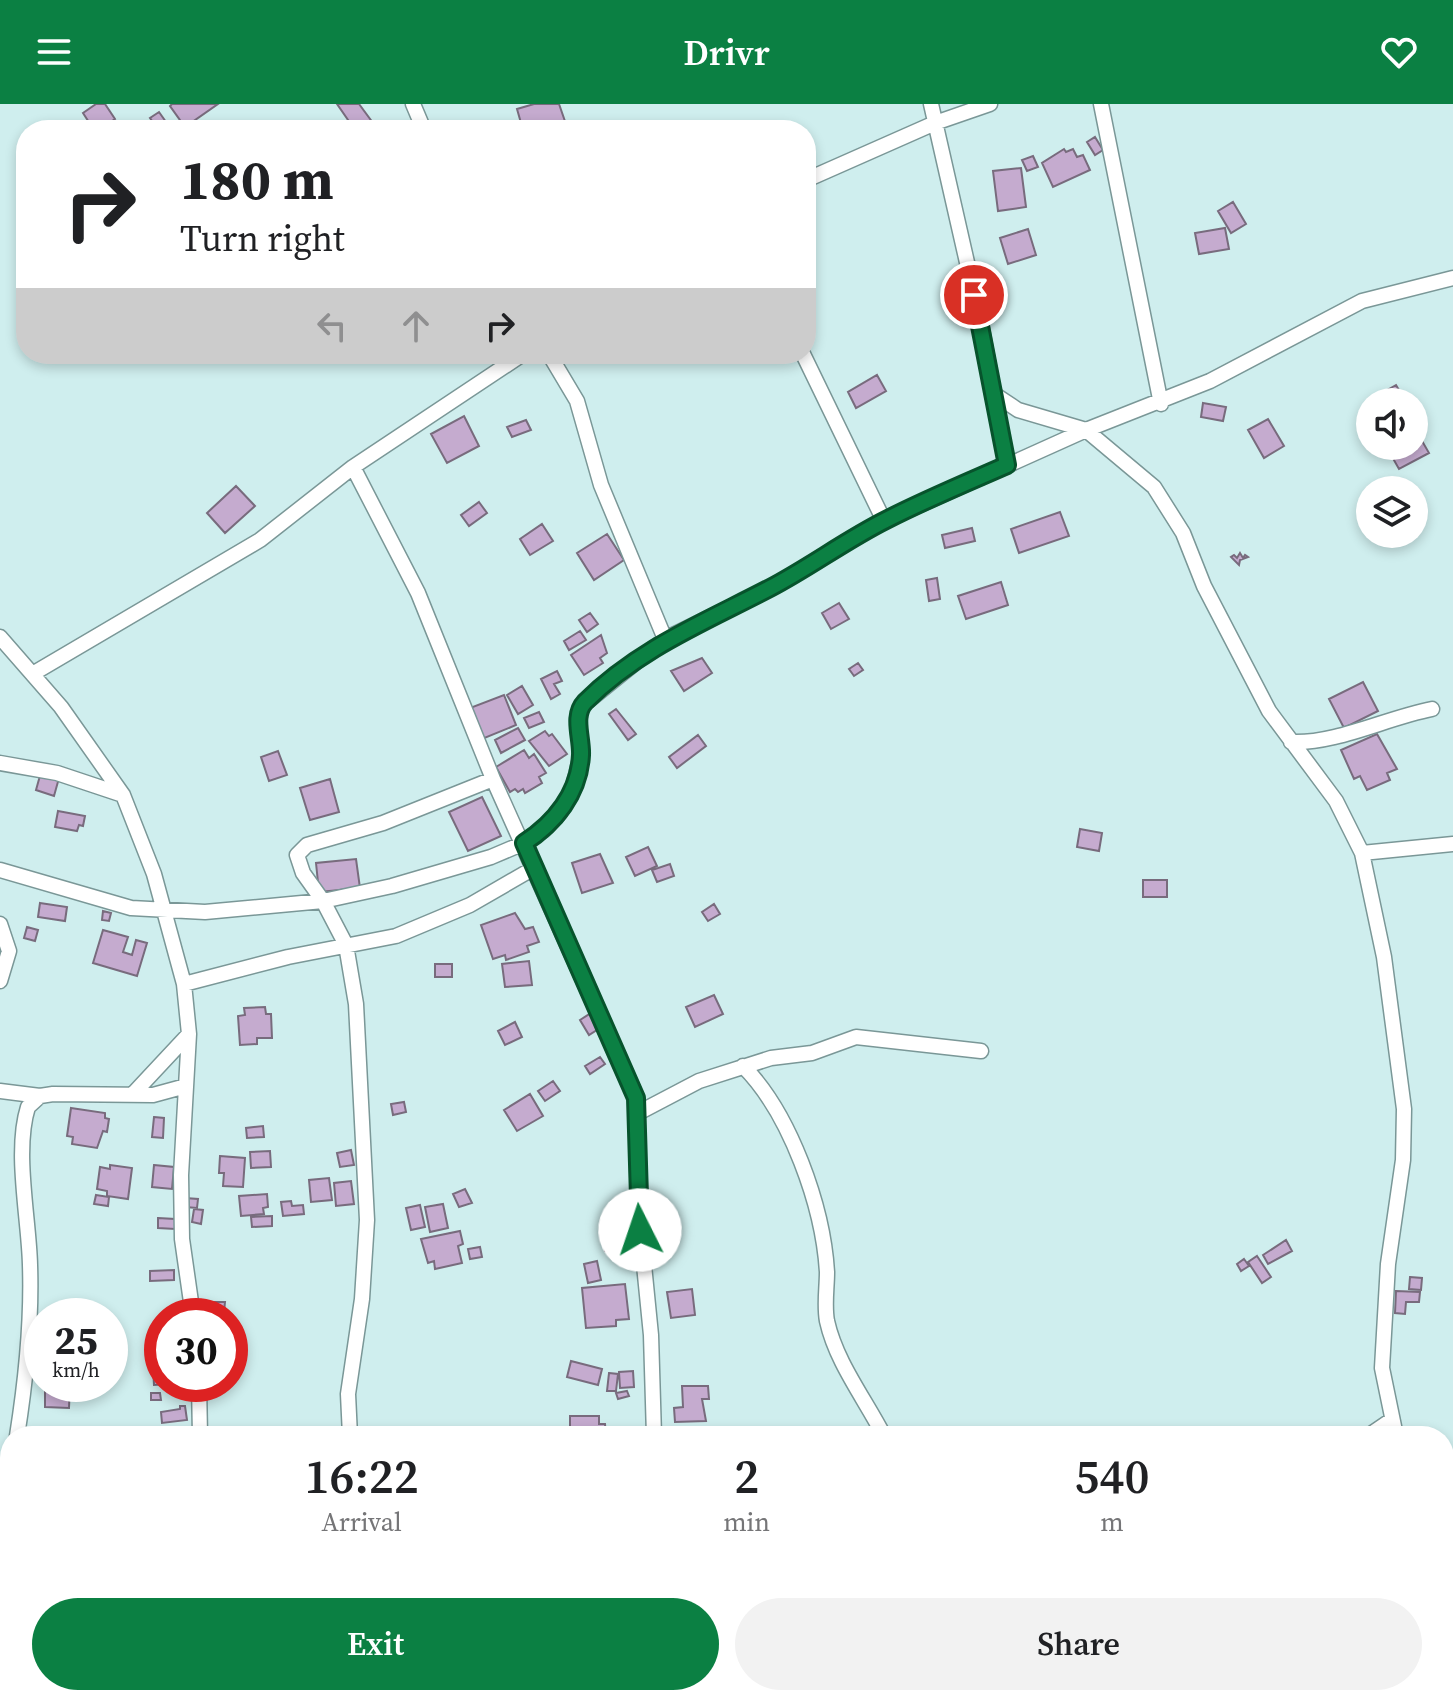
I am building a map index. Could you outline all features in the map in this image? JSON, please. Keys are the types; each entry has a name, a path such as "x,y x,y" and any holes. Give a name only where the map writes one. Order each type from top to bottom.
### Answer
{"street":[{"path":"931,104 1007,465"},
{"path":"816,176 935,123 990,104"},
{"path":"1101,104 1161,404"},
{"path":"0,870 105,903 164,912 323,901 444,872 524,843 560,813 572,791 581,755 578,724 582,706 665,639 772,587 884,521 1086,430 1161,404 1268,353 1362,301 1453,278"},
{"path":"34,673 260,540 353,467 508,364"},
{"path":"555,364 577,401 601,485 665,639"},
{"path":"808,364 884,521"},
{"path":"994,394 1018,410 1086,430 1154,487 1168,508 1224,626 1269,711 1336,801 1362,853 1384,957 1404,1109 1398,1208 1388,1264 1383,1319 1382,1368 1392,1426"},
{"path":"353,467 418,593 493,779 627,1074 638,1113 638,1205 651,1335 654,1426"},
{"path":"0,637 34,673 123,795 139,829 164,912 184,984 189,1034 182,1239 190,1298"},
{"path":"1291,742 1331,740 1363,726 1432,709"},
{"path":"0,763 57,773 123,795"},
{"path":"350,1426 348,1394 362,1299 367,1220 356,1004 346,945 323,901 303,873 297,855 300,850 449,800 493,779"},
{"path":"1362,853 1453,844"},
{"path":"184,984 396,936 436,921 534,868"},
{"path":"0,924 9,951 0,981"},
{"path":"132,1095 189,1034"},
{"path":"638,1113 672,1093 743,1066 771,1058 812,1053 856,1037 981,1051"},
{"path":"743,1066 766,1089 791,1136 822,1245 827,1320 838,1351 879,1426"},
{"path":"2,1090 40,1096 153,1095 186,1086"},
{"path":"18,1426 30,1320 24,1127 28,1107 40,1096"},
{"path":"199,1402 200,1426"},
{"path":"1383,1426 1390,1421"}],"building":[{"path":"96,104 105,104 115,119 88,120 83,113"},
{"path":"218,104 195,120 180,120 170,106"},
{"path":"337,104 359,104 371,120 348,120"},
{"path":"534,104 559,104 565,120 520,120 517,109"},
{"path":"159,112 165,120 151,120"},
{"path":"1095,137 1103,150 1095,155 1087,142"},
{"path":"1064,149 1066,152 1073,149 1077,157 1083,155 1090,170 1053,187 1042,163"},
{"path":"1033,156 1038,167 1027,171 1022,160"},
{"path":"1021,168 1026,207 998,211 993,171"},
{"path":"1233,202 1246,224 1231,233 1218,211"},
{"path":"1225,228 1229,249 1199,254 1195,233"},
{"path":"1028,229 1036,255 1008,264 1000,238"},
{"path":"877,375 886,391 856,408 848,392"},
{"path":"1203,403 1226,407 1223,421 1201,417"},
{"path":"464,416 479,446 447,463 431,434"},
{"path":"1268,419 1284,446 1264,458 1248,430"},
{"path":"526,420 531,430 512,437 507,427"},
{"path":"1394,460 1416,460 1399,469"},
{"path":"236,486 255,506 225,533 207,513"},
{"path":"479,502 487,513 469,526 461,515"},
{"path":"1060,512 1069,536 1019,553 1011,529"},
{"path":"542,524 553,541 530,555 520,539"},
{"path":"972,528 975,541 945,548 942,535"},
{"path":"607,534 624,560 594,580 577,553"},
{"path":"1240,553 1243,558 1245,555 1248,557 1240,560 1239,565 1231,557 1234,555 1237,558"},
{"path":"937,578 940,599 929,601 926,580"},
{"path":"1001,582 1008,605 966,619 958,596"},
{"path":"839,603 849,619 831,629 822,613"},
{"path":"590,613 598,624 587,632 579,620"},
{"path":"580,631 586,640 569,650 564,641"},
{"path":"601,635 607,653 600,658 603,663 584,675 571,655"},
{"path":"702,658 712,673 684,691 671,671"},
{"path":"858,663 863,670 854,676 849,669"},
{"path":"557,671 562,681 554,684 560,694 551,699 541,679"},
{"path":"1363,682 1378,711 1344,728 1329,699"},
{"path":"522,686 533,705 518,714 507,695"},
{"path":"504,695 516,725 482,739 470,708"},
{"path":"616,709 636,734 628,740 609,714"},
{"path":"539,712 544,722 529,728 524,718"},
{"path":"518,728 525,740 501,753 495,740"},
{"path":"545,731 549,736 552,734 567,754 549,766 529,741"},
{"path":"1377,734 1397,769 1387,773 1390,780 1367,790 1360,776 1354,779 1341,750"},
{"path":"698,735 706,746 677,768 669,757"},
{"path":"524,750 529,758 534,754 546,773 539,777 542,783 525,793 523,789 510,792 496,767"},
{"path":"278,751 287,775 269,781 261,757"},
{"path":"41,772 59,778 54,796 36,790"},
{"path":"330,779 339,812 310,820 300,788"},
{"path":"482,797 501,836 468,851 449,812"},
{"path":"58,811 85,816 83,826 79,825 77,831 55,827"},
{"path":"1080,829 1102,833 1099,851 1077,847"},
{"path":"648,847 657,866 635,876 626,857"},
{"path":"600,854 613,883 582,893 572,863"},
{"path":"356,859 360,888 319,892 316,863"},
{"path":"670,864 674,876 657,882 652,870"},
{"path":"1143,880 1167,880 1167,897 1143,897"},
{"path":"40,903 67,907 65,921 38,917"},
{"path":"714,904 720,914 708,921 702,912"},
{"path":"103,911 111,913 109,921 102,920"},
{"path":"515,913 525,929 533,927 539,942 527,946 529,952 506,960 505,955 493,959 481,925"},
{"path":"27,927 38,930 35,941 24,938"},
{"path":"103,930 128,937 123,952 132,955 136,940 147,943 137,976 93,963"},
{"path":"529,961 532,985 505,987 502,964"},
{"path":"435,964 452,964 452,977 435,977"},
{"path":"714,995 723,1014 695,1027 686,1007"},
{"path":"265,1007 266,1014 271,1014 272,1038 257,1038 257,1044 240,1045 238,1016 245,1015 244,1008"},
{"path":"591,1013 600,1028 589,1035 580,1020"},
{"path":"515,1022 522,1037 505,1045 498,1031"},
{"path":"600,1057 605,1064 590,1074 585,1066"},
{"path":"553,1081 560,1091 545,1101 538,1091"},
{"path":"530,1094 543,1116 517,1131 504,1110"},
{"path":"404,1102 406,1112 393,1115 391,1104"},
{"path":"71,1108 105,1113 105,1118 109,1119 107,1132 103,1131 97,1148 72,1144 73,1137 67,1136"},
{"path":"154,1117 164,1118 163,1138 152,1137"},
{"path":"263,1126 264,1137 247,1138 246,1128"},
{"path":"351,1150 354,1165 340,1167 337,1153"},
{"path":"270,1151 271,1167 251,1168 250,1152"},
{"path":"220,1156 245,1158 243,1187 223,1186 224,1173 219,1173"},
{"path":"110,1165 132,1168 128,1199 107,1196 107,1191 97,1189 100,1167 110,1169"},
{"path":"154,1165 174,1167 172,1189 152,1187"},
{"path":"329,1178 332,1200 311,1202 309,1180"},
{"path":"351,1181 354,1204 336,1206 334,1183"},
{"path":"465,1189 472,1203 459,1207 453,1194"},
{"path":"267,1194 268,1207 263,1208 264,1214 241,1216 239,1196"},
{"path":"96,1195 109,1197 108,1206 94,1204"},
{"path":"185,1198 198,1199 197,1208 185,1207"},
{"path":"291,1201 292,1206 303,1205 304,1214 283,1216 281,1202"},
{"path":"443,1204 448,1228 430,1232 425,1207"},
{"path":"420,1205 425,1227 411,1230 406,1208"},
{"path":"194,1209 203,1210 201,1224 192,1222"},
{"path":"272,1216 272,1226 252,1227 251,1217"},
{"path":"158,1218 175,1219 175,1229 158,1228"},
{"path":"615,1223 617,1250 605,1251 603,1224"},
{"path":"460,1231 463,1244 458,1246 462,1263 435,1269 434,1261 428,1263 421,1239"},
{"path":"1286,1240 1292,1251 1268,1264 1263,1255"},
{"path":"480,1247 482,1257 470,1259 468,1249"},
{"path":"1257,1256 1271,1277 1262,1283 1248,1262"},
{"path":"1244,1259 1249,1266 1241,1271 1237,1264"},
{"path":"597,1261 601,1280 588,1283 584,1264"},
{"path":"174,1270 174,1280 150,1281 150,1271"},
{"path":"1410,1277 1422,1278 1421,1290 1409,1289"},
{"path":"625,1284 629,1319 616,1320 616,1326 586,1328 582,1288"},
{"path":"692,1289 695,1315 671,1318 667,1292"},
{"path":"1396,1291 1420,1292 1419,1302 1406,1302 1405,1314 1395,1313"},
{"path":"571,1361 602,1369 598,1385 567,1377"},
{"path":"633,1371 634,1387 620,1388 619,1372"},
{"path":"609,1373 618,1374 616,1391 607,1391"},
{"path":"682,1386 708,1386 709,1399 702,1399 706,1421 675,1422 674,1408 683,1407"},
{"path":"627,1391 629,1396 618,1399 616,1393"},
{"path":"45,1402 69,1402 69,1408 45,1407"},
{"path":"180,1406 185,1406 187,1420 162,1423 161,1412 180,1409"},
{"path":"570,1416 599,1416 599,1424 605,1426 570,1426"}],"route":[{"path":"640,1230 636,1098 524,843 544,830 560,813 572,791 581,755 578,724 582,706 596,692 665,639 772,587 884,521 1007,465 974,295"}]}
